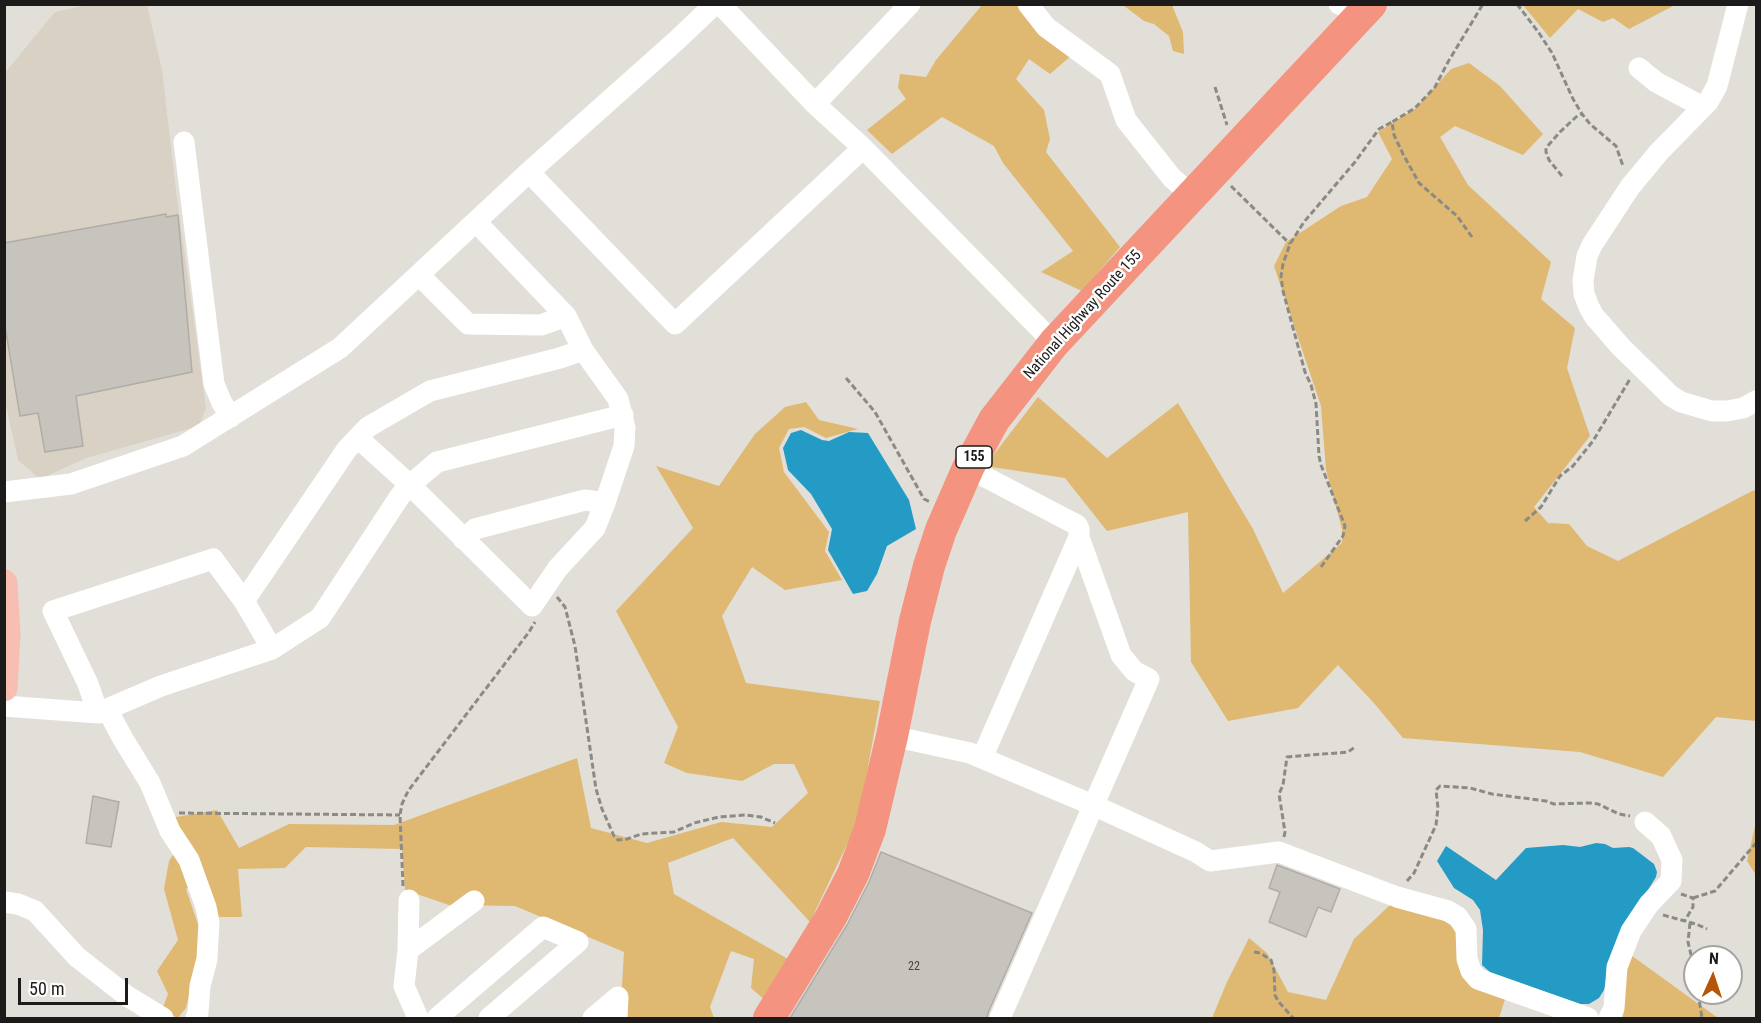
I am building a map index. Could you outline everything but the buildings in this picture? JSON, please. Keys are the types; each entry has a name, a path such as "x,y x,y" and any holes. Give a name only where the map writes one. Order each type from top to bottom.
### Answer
{"highway":[{"name":"National Highway Route 155","path":"769,1018 831,917 853,874 870,829 929,566 941,530 968,468 994,420 1054,343 1243,142 1356,9"}],"main road":[{"path":"4,583 7,635 4,688"}],"street":[{"path":"4,492 70,484 183,446 340,348 529,172 715,4"},
{"path":"720,4 815,104 863,148 1054,343"},
{"path":"815,104 910,4"},
{"path":"1028,4 1046,27 1110,74 1126,120 1172,178 1193,196"},
{"path":"1738,4 1717,86 1708,102 1659,152 1630,187 1592,245 1583,281 1584,294 1594,315 1671,396 1703,410 1727,411 1743,408 1756,401"},
{"path":"1639,68 1656,82 1703,107"},
{"path":"184,142 214,384 231,417"},
{"path":"529,172 675,324 863,148"},
{"path":"358,438 410,485 532,606 558,568 595,528 624,446 625,428 618,399 583,350 566,316 476,222"},
{"path":"419,275 468,324 541,325 566,316"},
{"path":"243,601 347,449 368,427 430,390 560,358 583,350"},
{"path":"4,706 103,711 161,686 272,649 320,618 400,496 437,462 622,415"},
{"path":"968,468 1077,525 1079,537 1121,655 1134,671 1149,679 1000,1018"},
{"path":"463,539 475,529 585,500 605,503"},
{"path":"982,758 1079,537"},
{"path":"196,1018 200,986 207,959 209,922 206,907 189,860 170,831 150,783 103,711 53,611 213,559 243,601 272,649"},
{"path":"892,736 970,753 1095,806 1196,852 1210,861 1279,852 1397,897 1433,905 1448,911 1458,917 1466,929 1467,959 1471,971 1478,979 1588,1018"},
{"path":"1610,1018 1614,1008 1617,967 1631,931 1648,906 1671,881 1672,860 1661,836 1645,822"},
{"path":"409,900 408,950 404,987 418,1018"},
{"path":"408,950 474,901"},
{"path":"4,902 18,904 35,912 77,957 127,996 163,1018"},
{"path":"436,1018 543,927 578,942 489,1018"},
{"path":"593,1018 618,997 617,1018"}],"path":[{"path":"1321,567 1343,536 1345,526 1321,465 1316,404 1283,291 1281,276 1283,264 1290,244 1304,222 1355,162 1379,129 1415,108 1435,87 1484,4"},
{"path":"1517,4 1552,54 1582,114 1616,146 1623,164 1623,177 1630,187"},
{"path":"1215,87 1226,123 1243,142"},
{"path":"1562,176 1549,160 1546,148 1565,127 1582,114"},
{"path":"1392,122 1394,135 1419,183 1457,216 1472,237"},
{"path":"1216,171 1290,244"},
{"path":"1524,521 1540,507 1560,476 1573,466 1593,441 1618,397 1632,377 1642,368"},
{"path":"846,378 875,412 924,499 949,511"},
{"path":"544,587 561,600 565,607 575,646 593,774 602,809 614,836 618,840 641,834 674,832 694,823 719,817 753,816 776,823"},
{"path":"409,900 403,896 399,815 402,804 408,791 535,623 536,614 532,606"},
{"path":"1279,852 1283,848 1285,832 1279,794 1283,785 1287,757 1348,752 1355,747"},
{"path":"1397,897 1400,887 1414,873 1436,825 1438,808 1436,790 1440,786 1470,788 1491,794 1554,804 1598,804 1619,814 1639,818 1645,822"},
{"path":"163,815 166,813 399,815"},
{"path":"1665,888 1693,898 1714,891 1756,843"},
{"path":"1684,922 1694,907 1693,898"},
{"path":"1648,906 1660,914 1707,929"},
{"path":"1689,945 1690,923"},
{"path":"1254,952 1271,960 1274,970 1275,995 1293,1018"}],"shaded area":[{"path":"87,5 147,5 162,70 206,408 199,426 86,458 40,479 18,460 5,401 4,74 55,12"},
{"path":"982,5 1035,5 1072,55 1050,74 1029,59 1016,79 1044,110 1050,139 1046,152 1120,247 1082,291 1041,272 1073,251 1003,163 994,146 942,117 892,154 867,130 906,99 898,88 900,74 926,77 936,60"},
{"path":"1123,5 1172,5 1183,32 1184,54 1173,51 1169,36"},
{"path":"1523,5 1675,5 1629,29 1613,18 1603,22 1578,9 1550,38"},
{"path":"1469,63 1500,86 1543,134 1523,155 1455,126 1440,137 1468,185 1551,262 1541,299 1575,328 1567,368 1590,436 1534,507 1548,523 1569,524 1587,546 1618,561 1754,490 1756,492 1756,721 1716,717 1663,777 1580,752 1403,738 1338,665 1298,708 1228,721 1191,662 1188,512 1107,531 1065,478 985,466 1038,397 1107,458 1178,403 1253,529 1283,593 1342,543 1342,529 1326,470 1321,406 1274,266 1286,242 1341,206 1367,197 1392,159 1378,132 1416,108 1451,69"},
{"path":"806,402 819,420 858,429 826,438 804,427 789,429 779,448 784,472 829,532 825,551 842,580 785,590 752,567 722,616 746,683 880,701 858,821 810,922 733,838 668,863 674,894 788,959 766,1001 751,988 754,959 731,951 710,1007 714,1018 620,1018 624,952 515,906 449,905 405,890 402,849 306,847 285,868 238,869 242,917 214,917 199,882 186,889 203,939 186,1008 178,1018 162,1010 168,994 157,971 178,940 164,889 169,861 181,843 170,818 217,810 239,848 289,824 394,825 577,758 591,828 647,843 721,822 772,827 808,793 794,764 774,764 742,781 687,773 664,763 678,727 616,611 693,528 656,466 719,486 755,434 785,407"},
{"path":"1756,822 1756,875 1747,861"},
{"path":"1390,905 1437,915 1456,929 1459,946 1505,999 1499,1018 1212,1018 1249,938 1267,953 1288,992 1326,1000 1354,939"},
{"path":"1628,953 1683,993 1683,1005 1700,1005 1718,1018 1623,1018"}],"water":[{"path":"801,430 829,441 849,432 868,433 909,500 916,529 887,546 877,574 867,591 853,594 828,550 832,529 811,494 788,470 783,448 791,433"},
{"path":"1596,843 1613,848 1633,848 1654,864 1657,872 1635,911 1599,998 1589,1004 1580,1004 1491,973 1482,965 1483,930 1480,910 1473,900 1454,888 1437,861 1446,846 1496,880 1526,848 1563,845 1580,847"}]}
